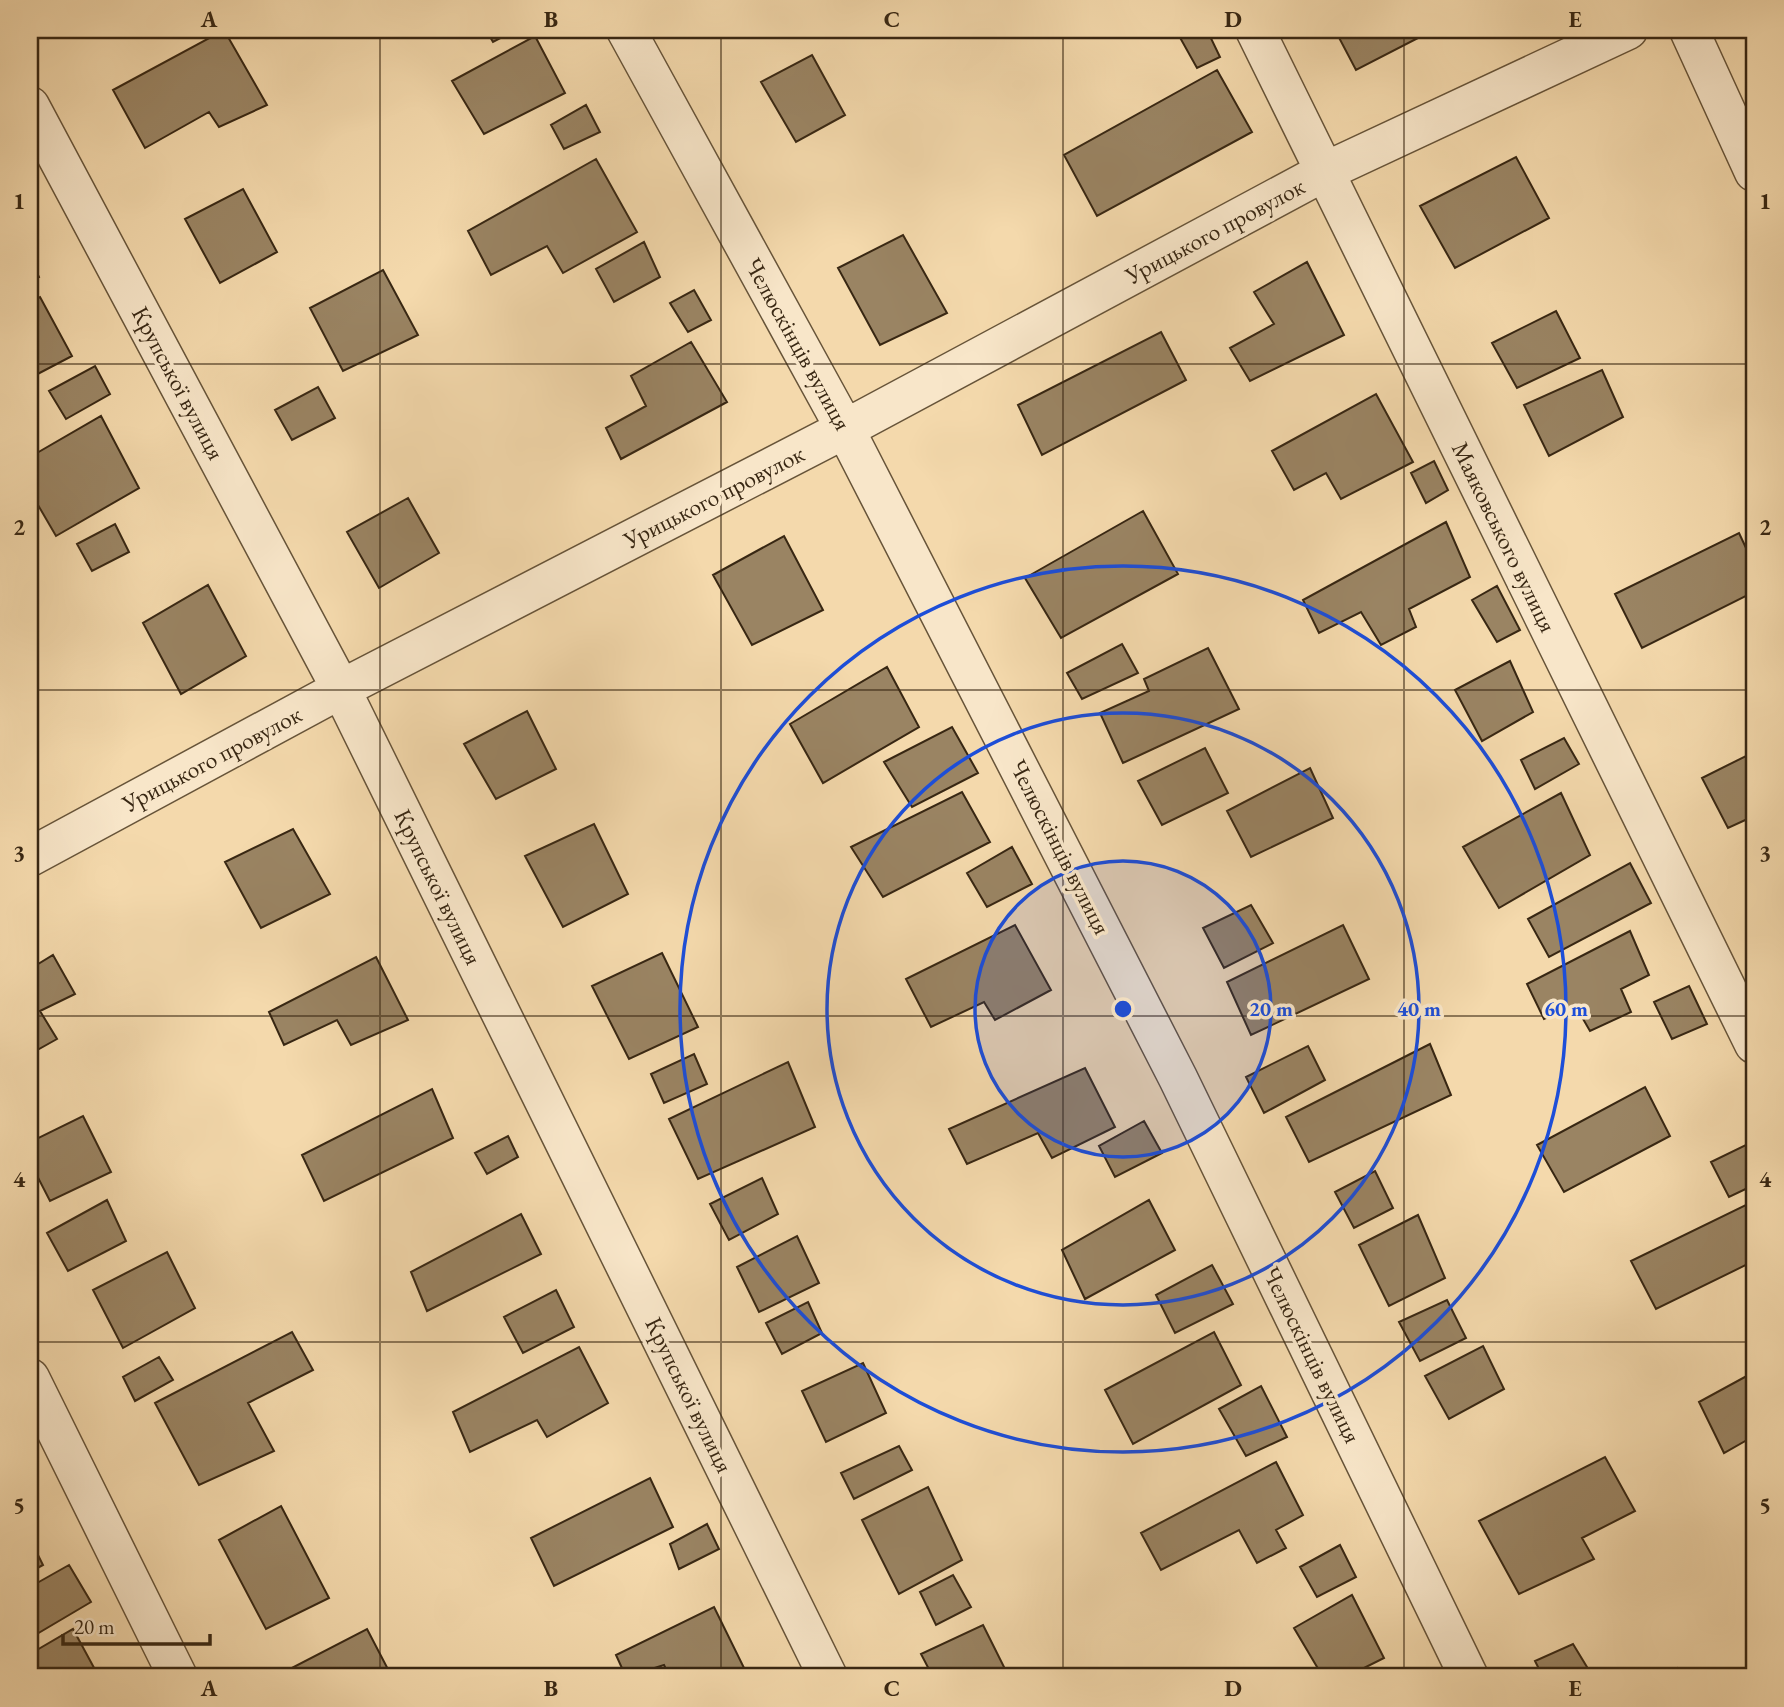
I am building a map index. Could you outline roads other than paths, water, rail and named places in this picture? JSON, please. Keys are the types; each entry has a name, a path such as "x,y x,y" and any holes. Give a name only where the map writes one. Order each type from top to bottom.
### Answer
{"street":[{"name":"Челюскінців вулиця","path":"626,30 845,429 1178,1078 1469,1677"},
{"name":"Маяковського вулиця","path":"1255,30 1754,1044"},
{"name":"Урицького провулок","path":"30,857 341,689 845,429 1324,172 1628,30"},
{"path":"1689,30 1754,172"},
{"name":"Крупської вулиця","path":"30,106 341,689 828,1677"},
{"path":"30,1378 178,1677"}]}
